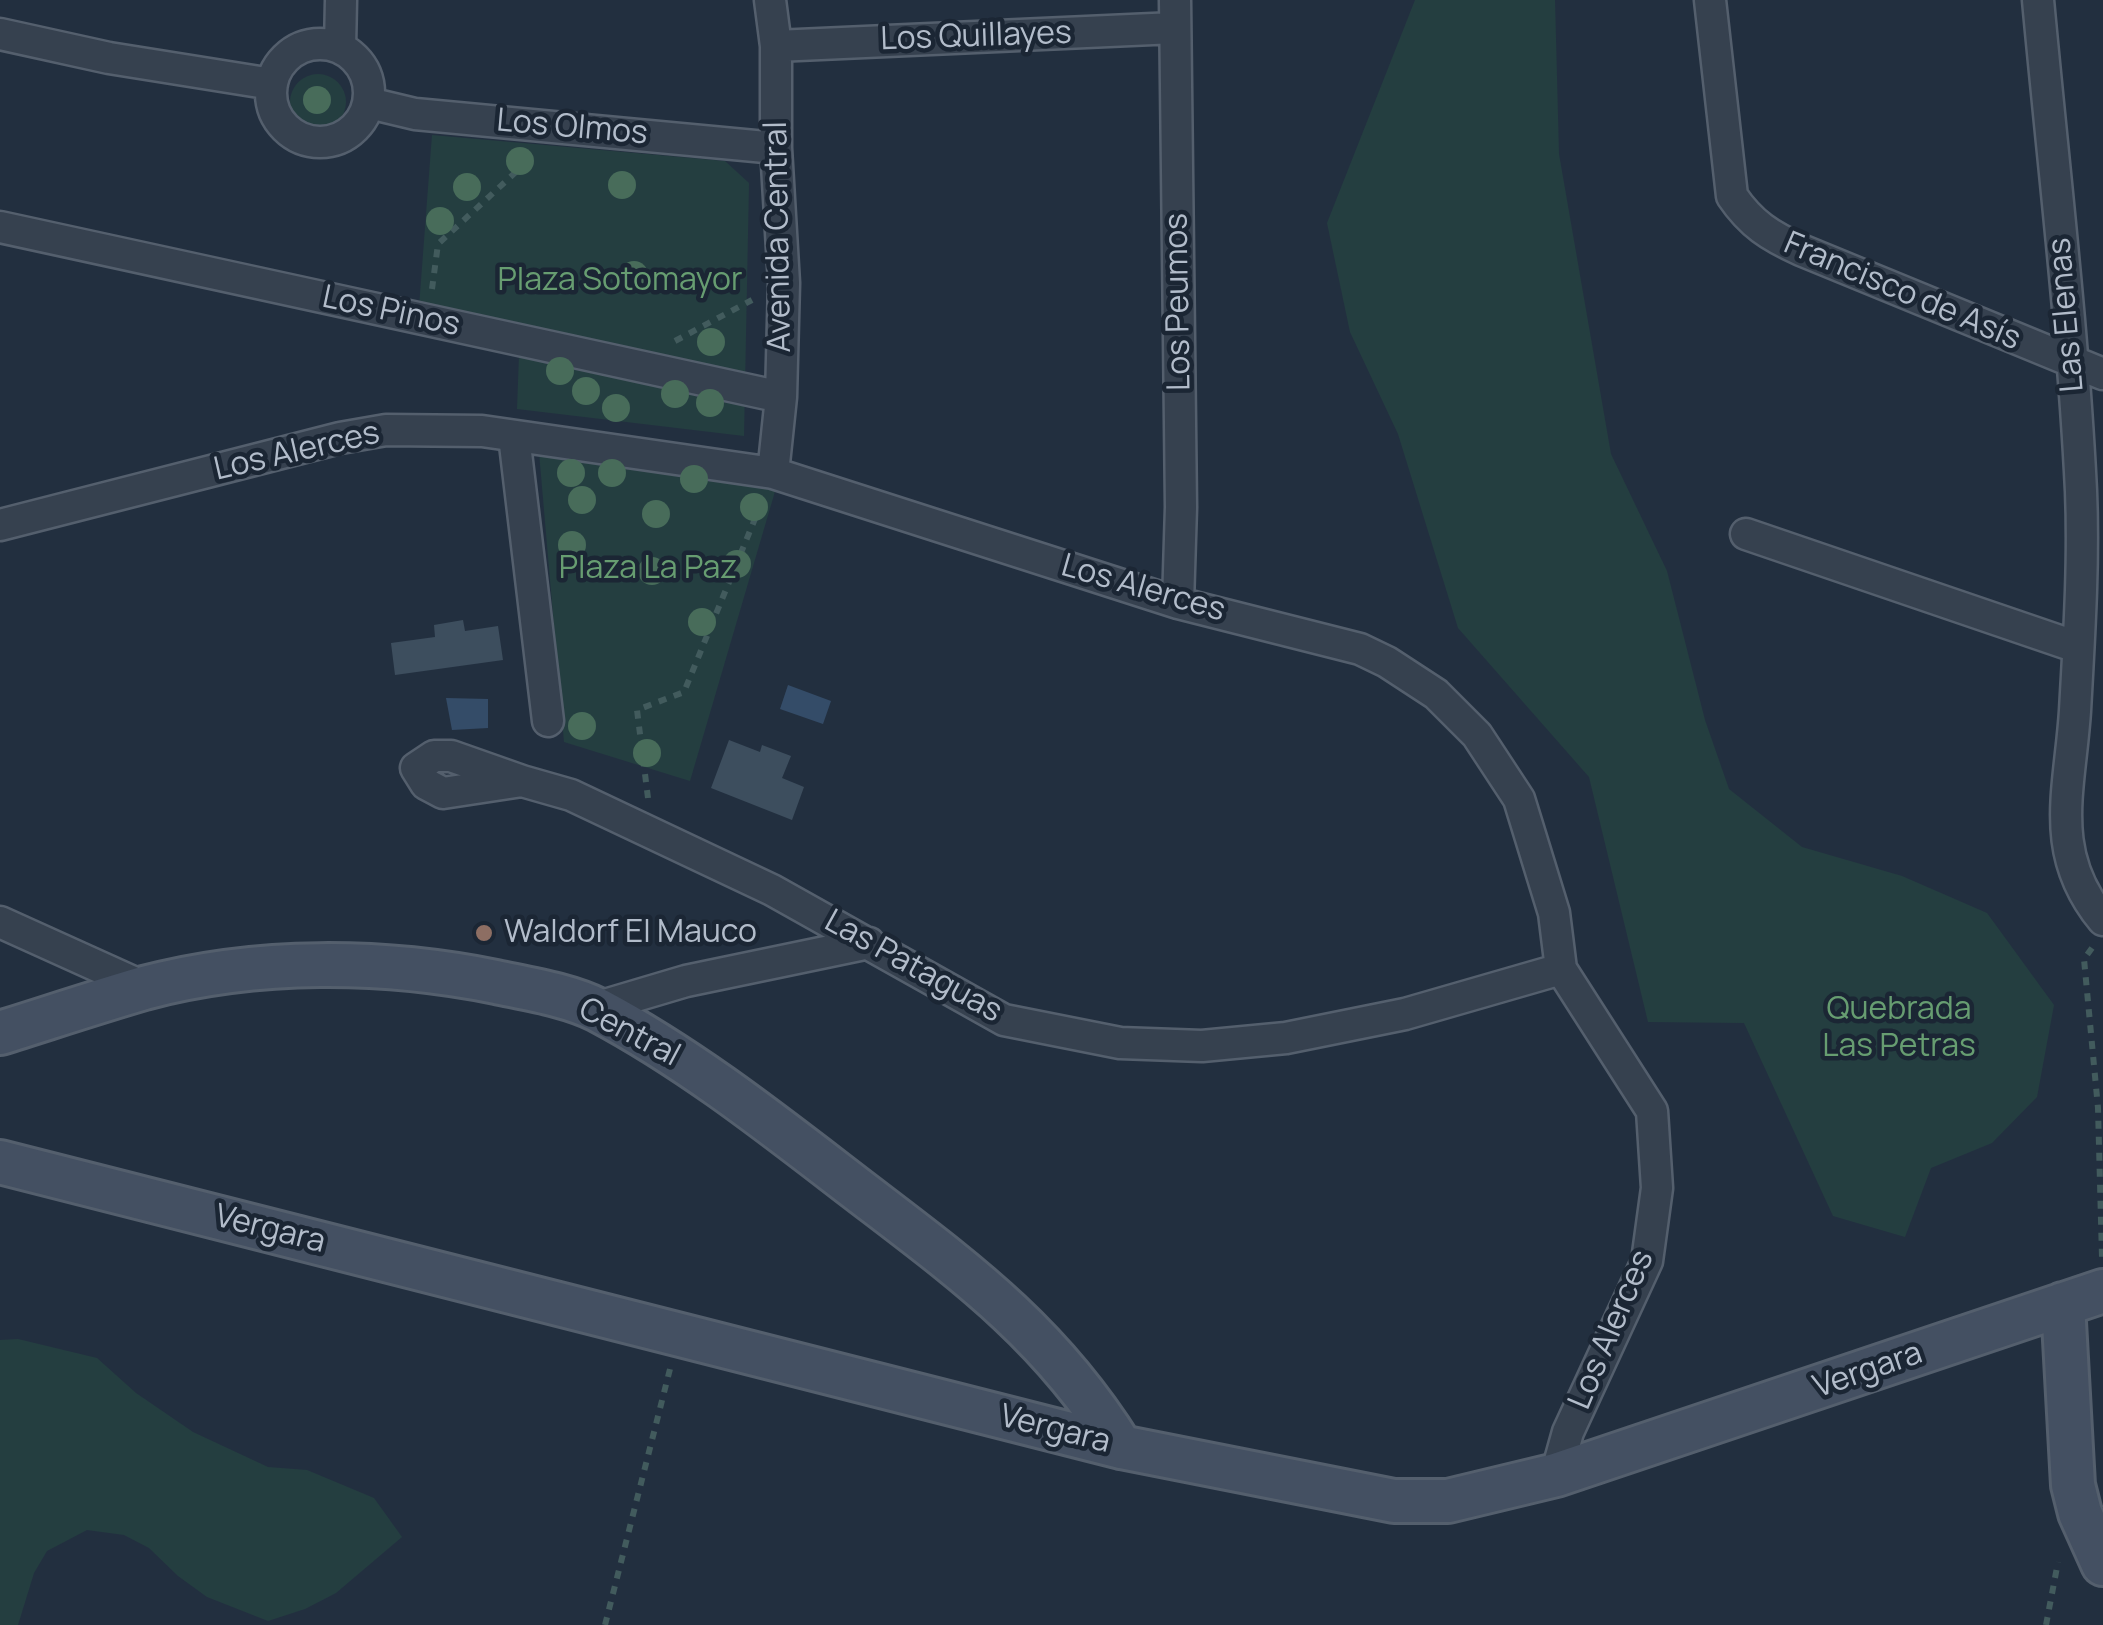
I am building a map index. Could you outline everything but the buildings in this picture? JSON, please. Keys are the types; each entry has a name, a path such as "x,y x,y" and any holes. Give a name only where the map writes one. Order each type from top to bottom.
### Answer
{"street":[{"path":"340,48 341,0"},
{"name":"Avenida Central","path":"770,0 776,46 776,148 784,284 781,397 773,473"},
{"name":"Francisco de Asís","path":"1710,0 1732,196 1748,220 1800,250 2103,374"},
{"name":"Las Elenas","path":"2038,0 2072,362 2081,494 2077,648 2089,718 2065,834 2078,884 2098,933"},
{"name":"Los Quillayes","path":"776,46 1175,14"},
{"name":"Los Peumos","path":"1175,14 1181,508 1178,603"},
{"path":"0,34 109,58 272,84"},
{"path":"326,44 340,48 364,70 369,86 368,103 363,117 341,138 311,142 284,127 272,100 272,84 277,70 297,50 326,44"},
{"name":"Los Olmos","path":"368,103 415,114 776,148"},
{"name":"Los Pinos","path":"0,227 781,397"},
{"name":"Los Alerces","path":"0,525 340,438 386,430 434,428 514,436 773,473 1178,603 1360,649 1413,677 1477,735 1519,799 1554,913 1561,968 1652,1111 1657,1188 1647,1262 1568,1432 1556,1475"},
{"path":"514,436 548,720"},
{"path":"1746,534 2077,648"},
{"name":"Las Pataguas","path":"522,781 571,795 772,890 1004,1020 1120,1043 1202,1046 1286,1038 1405,1014 1561,968"},
{"path":"0,922 146,988"},
{"path":"595,1008 686,981 869,943"},
{"name":"Central","path":"0,1033 146,988 242,970 352,966 414,969 535,990 595,1008 718,1083 1007,1307 1074,1378 1121,1447"},
{"name":"Vergara","path":"0,1162 1121,1447 1394,1502 1448,1501 1556,1475 2083,1298"},
{"path":"2083,1298 2072,1485 2103,1564"}],"path":[{"path":"427,320 438,244 564,128"},
{"path":"670,344 784,284"},
{"path":"653,834 637,710 684,692 773,473"},
{"path":"2098,933 2084,959 2098,1108 2102,1270"},
{"path":"606,1625 679,1334"}],"green space":[{"name":"Quebrada Las Petras","path":"1415,0 1555,0 1559,154 1611,454 1667,571 1705,720 1729,789 1802,847 1902,876 1987,913 2054,1005 2037,1097 1992,1143 1931,1168 1905,1237 1833,1216 1744,1023 1648,1022 1589,777 1458,628 1398,434 1350,332 1327,223"},
{"path":"318,74 338,82 346,102 338,122 318,130 298,122 290,102 298,82"},
{"name":"Plaza Sotomayor","path":"432,135 725,161 749,183 744,436 517,409 519,356 471,345 472,315 419,307"},
{"name":"Plaza La Paz","path":"539,452 776,488 690,781 564,742"},
{"path":"18,1339 97,1358 136,1393 193,1432 268,1467 307,1470 374,1498 402,1537 336,1593 268,1621 207,1597 149,1548 124,1535 87,1530 47,1551 34,1573 18,1625 0,1625 0,1340"}],"water":[{"path":"788,685 831,701 823,724 780,709"},
{"path":"446,698 488,699 488,728 452,730"}],"place":[{"name":"Waldorf El Mauco","path":"484,933"}]}
